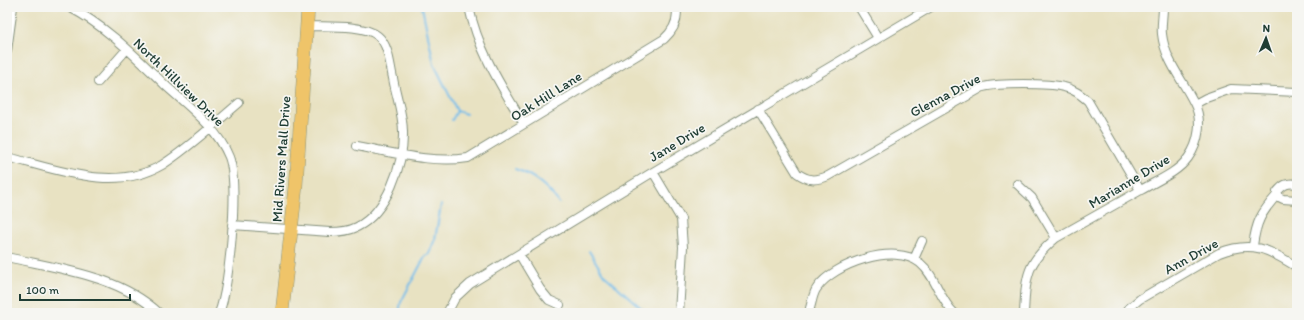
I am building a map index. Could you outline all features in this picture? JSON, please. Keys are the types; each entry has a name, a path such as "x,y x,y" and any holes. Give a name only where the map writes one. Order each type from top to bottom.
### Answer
{"main road":[{"name":"Mid Rivers Mall Drive","path":"282,313 292,230 308,7"}],"street":[{"path":"7,51 13,7"},
{"name":"North Hillview Drive","path":"69,7 99,24 127,49 210,126 226,152 232,171 232,225 226,292 219,313"},
{"path":"469,7 473,26 484,54 524,124"},
{"name":"Oak Hill Lane","path":"357,146 439,160 468,158 664,39 669,34 676,22 676,7"},
{"path":"859,7 878,38"},
{"name":"Jane Drive","path":"447,313 456,298 470,284 652,172 932,7"},
{"name":"Marianne Drive","path":"1024,313 1026,288 1032,262 1044,248 1056,238 1170,173 1188,158 1198,135 1198,114 1195,104 1173,66 1164,46 1162,33 1163,7"},
{"path":"232,225 292,230 344,232 357,227 369,219 393,184 402,153 403,125 383,41 370,31 307,26"},
{"path":"98,82 127,49"},
{"name":"Glenna Drive","path":"758,109 797,173 806,179 818,180 828,176 983,87 1000,84 1063,86 1081,95 1088,102 1140,190"},
{"path":"1195,104 1206,98 1231,90 1297,92"},
{"path":"7,157 94,177 128,177 161,165 239,103"},
{"path":"652,172 681,219 683,247 679,313"},
{"path":"1253,246 1255,227 1262,211 1277,195 1282,186 1289,183 1297,184"},
{"path":"1016,184 1032,198 1056,238"},
{"path":"1277,195 1283,199 1297,200"},
{"path":"914,259 922,241"},
{"name":"Ann Drive","path":"1126,313 1129,308 1140,300 1219,253 1237,247 1253,246 1276,254 1297,267"},
{"path":"519,254 540,289 549,300 560,305"},
{"path":"810,308 817,288 827,278 845,267 868,258 879,256 906,256 919,262 929,273 943,300 954,313"},
{"path":"7,257 108,282 135,294 159,313"}],"waterway":[{"path":"422,7 434,64 457,111 466,114"},
{"path":"452,120 457,111"},
{"path":"515,169 540,182 559,203"},
{"path":"399,313 401,302 425,256 429,254 435,239 441,205"},
{"path":"589,251 604,275 647,313"}]}
